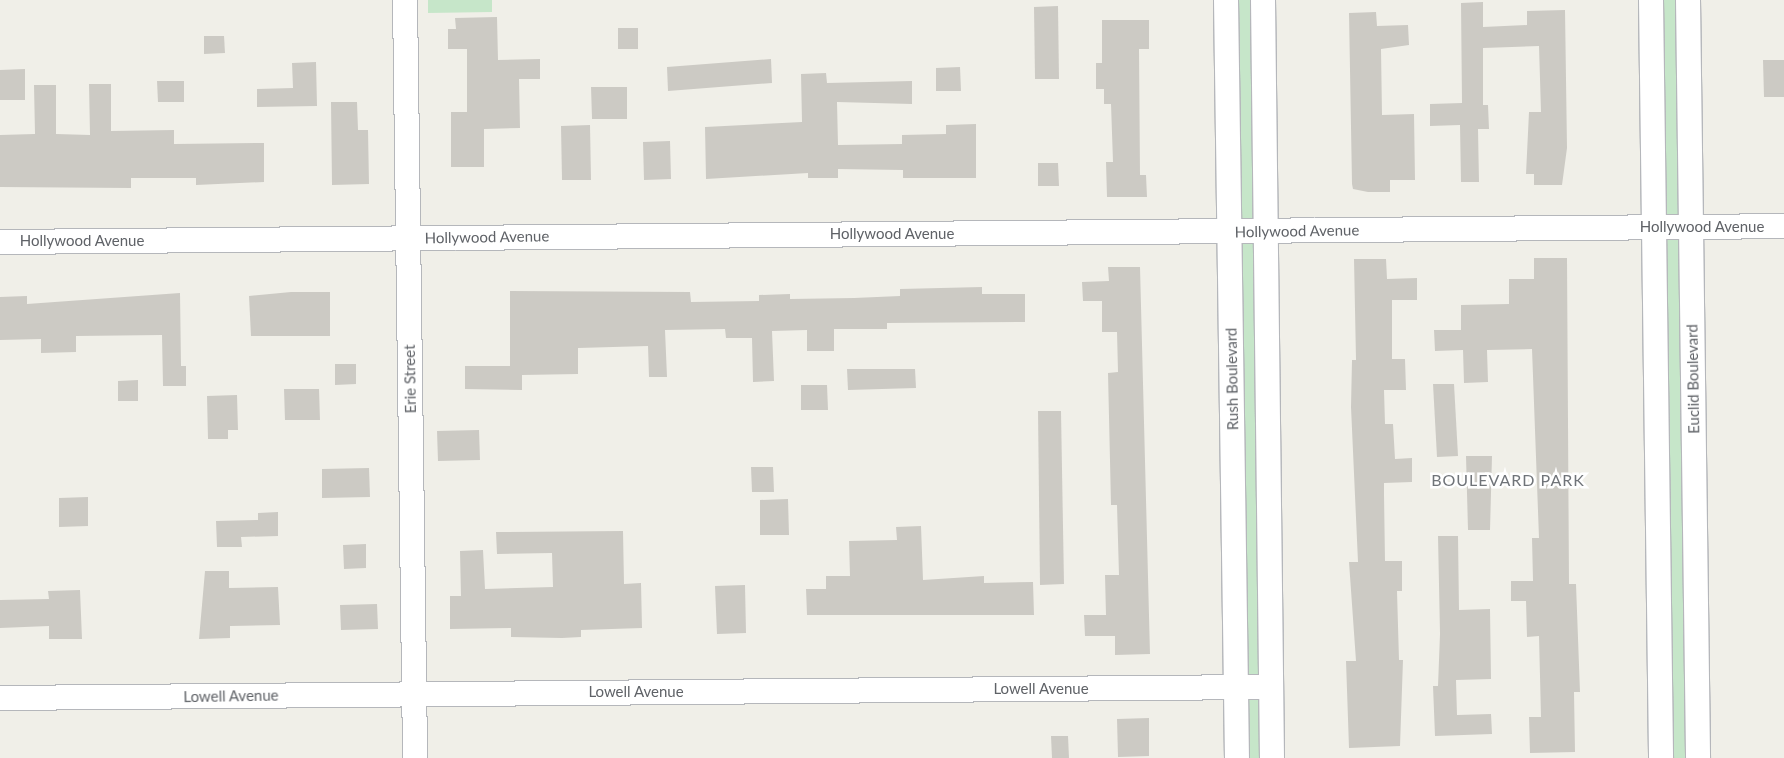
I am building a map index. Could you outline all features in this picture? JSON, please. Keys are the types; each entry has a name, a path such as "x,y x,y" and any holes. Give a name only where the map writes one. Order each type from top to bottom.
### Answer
{"street":[{"name":"Erie Street","path":"405,0 416,758"},
{"name":"Rush Boulevard","path":"1226,0 1237,758"},
{"path":"1263,0 1272,758"},
{"path":"1650,0 1661,758"},
{"name":"Euclid Boulevard","path":"1688,0 1698,758"},
{"name":"Hollywood Avenue","path":"0,242 1784,226"},
{"path":"1660,682 1697,683"},
{"name":"Lowell Avenue","path":"0,698 1271,687"}],"green space":[{"path":"428,0 492,0 492,12 428,13"},
{"path":"1226,0 1263,0 1272,758 1237,758"},
{"path":"1651,0 1688,0 1698,758 1661,758"}],"building":[{"path":"1483,2 1483,27 1527,25 1527,11 1565,10 1567,148 1562,185 1534,185 1534,174 1526,174 1529,112 1541,112 1539,46 1483,48 1483,105 1488,105 1489,129 1478,129 1479,182 1461,182 1460,125 1430,126 1430,104 1462,103 1461,3"},
{"path":"1058,6 1059,79 1035,79 1034,7"},
{"path":"1376,12 1377,26 1408,25 1409,45 1381,49 1382,115 1414,114 1415,180 1390,180 1390,192 1368,192 1353,189 1352,184 1349,13"},
{"path":"497,17 498,60 540,59 540,79 519,79 520,128 484,129 484,167 451,167 451,112 467,112 467,49 448,49 448,29 456,29 455,18"},
{"path":"1102,20 1149,20 1149,49 1139,49 1140,175 1146,175 1147,197 1107,197 1106,162 1113,162 1111,104 1104,104 1104,89 1096,89 1096,63 1102,63"},
{"path":"618,28 638,28 638,49 618,49"},
{"path":"204,36 224,36 225,53 204,54"},
{"path":"771,59 772,83 668,91 667,67"},
{"path":"1763,60 1784,60 1784,97 1764,97"},
{"path":"316,62 317,106 257,107 257,89 293,88 292,63"},
{"path":"960,67 961,91 936,91 936,68"},
{"path":"25,69 25,100 0,100 0,70"},
{"path":"826,73 827,83 912,81 912,104 837,102 838,145 902,144 902,135 946,134 946,125 976,124 976,178 903,178 903,170 838,169 838,178 808,178 808,173 706,179 705,127 802,122 801,74"},
{"path":"157,81 184,81 184,102 158,102"},
{"path":"89,84 111,84 111,131 174,130 174,144 264,143 264,182 196,185 196,178 131,178 131,188 0,187 0,135 35,134 34,85 56,85 56,134 90,135"},
{"path":"591,87 627,87 627,119 592,119"},
{"path":"331,102 357,102 358,130 368,130 369,184 332,185"},
{"path":"590,125 591,180 562,180 561,126"},
{"path":"670,141 671,179 644,180 643,142"},
{"path":"1038,163 1058,163 1059,186 1038,186"},
{"path":"1534,258 1567,258 1569,584 1576,584 1580,692 1574,692 1575,752 1530,753 1529,717 1541,717 1539,636 1527,637 1526,601 1511,601 1511,581 1533,581 1532,538 1539,538 1532,349 1487,350 1488,382 1464,383 1463,350 1435,351 1434,330 1461,330 1461,305 1509,304 1509,279 1534,279"},
{"path":"1354,259 1386,259 1387,279 1417,278 1417,300 1392,300 1392,359 1405,359 1406,390 1384,390 1385,424 1393,424 1395,459 1412,458 1412,482 1384,483 1385,561 1402,561 1402,591 1397,591 1399,660 1403,660 1400,746 1349,748 1346,661 1356,661 1349,562 1358,562 1351,407 1352,360 1356,360"},
{"path":"1108,267 1140,267 1150,654 1115,655 1115,636 1085,636 1084,615 1106,615 1105,575 1119,575 1117,505 1111,505 1108,373 1118,372 1117,332 1102,332 1102,301 1083,301 1082,282 1109,281"},
{"path":"982,287 982,294 1025,294 1025,322 887,323 887,329 834,329 834,351 807,351 807,330 772,331 774,381 753,382 752,338 726,338 725,329 665,330 667,377 649,377 648,346 578,348 578,374 522,375 522,390 465,389 465,366 510,366 510,291 690,292 691,302 759,301 759,295 790,294 790,299 900,296 900,289"},
{"path":"291,292 330,292 330,336 251,336 249,296"},
{"path":"180,293 181,366 186,366 186,386 163,386 162,335 76,336 76,352 41,353 41,339 0,340 0,297 27,296 27,304"},
{"path":"335,364 356,364 356,384 335,385"},
{"path":"847,369 915,369 916,388 848,390"},
{"path":"138,380 138,401 118,401 118,381"},
{"path":"1433,384 1454,384 1458,456 1437,457"},
{"path":"801,385 827,385 828,410 801,410"},
{"path":"284,389 319,389 320,420 285,420"},
{"path":"237,395 238,430 228,430 228,439 208,439 207,396"},
{"path":"1038,411 1061,411 1064,584 1040,585"},
{"path":"479,430 480,460 438,461 437,431"},
{"path":"1466,456 1492,456 1490,530 1468,530"},
{"path":"751,467 773,467 774,492 752,492"},
{"path":"369,468 370,497 322,498 322,469"},
{"path":"88,497 88,526 59,527 59,498"},
{"path":"788,499 789,535 760,535 760,500"},
{"path":"278,512 278,536 241,537 242,547 217,547 216,521 258,520 258,513"},
{"path":"921,526 923,580 984,576 984,583 1033,582 1034,615 807,615 806,589 826,589 826,576 850,576 849,541 897,540 896,527"},
{"path":"623,531 624,584 641,583 642,628 581,630 581,637 562,638 511,637 511,628 450,629 450,596 461,596 460,551 483,550 485,589 553,587 552,553 497,554 496,532"},
{"path":"1438,536 1458,536 1459,610 1490,609 1491,679 1456,680 1457,715 1491,714 1492,734 1435,736 1433,686 1438,686 1440,634"},
{"path":"366,544 366,568 344,569 343,545"},
{"path":"205,571 229,571 229,588 278,587 280,625 230,626 230,638 199,639"},
{"path":"745,585 746,633 717,634 715,586"},
{"path":"80,590 82,639 49,639 49,626 0,628 0,600 49,599 48,591"},
{"path":"377,604 378,629 341,630 340,605"},
{"path":"1149,718 1149,756 1118,757 1117,719"},
{"path":"1051,736 1068,736 1069,758 1052,758"}],"district":[{"name":"BOULEVARD PARK","path":"1508,480"}]}
